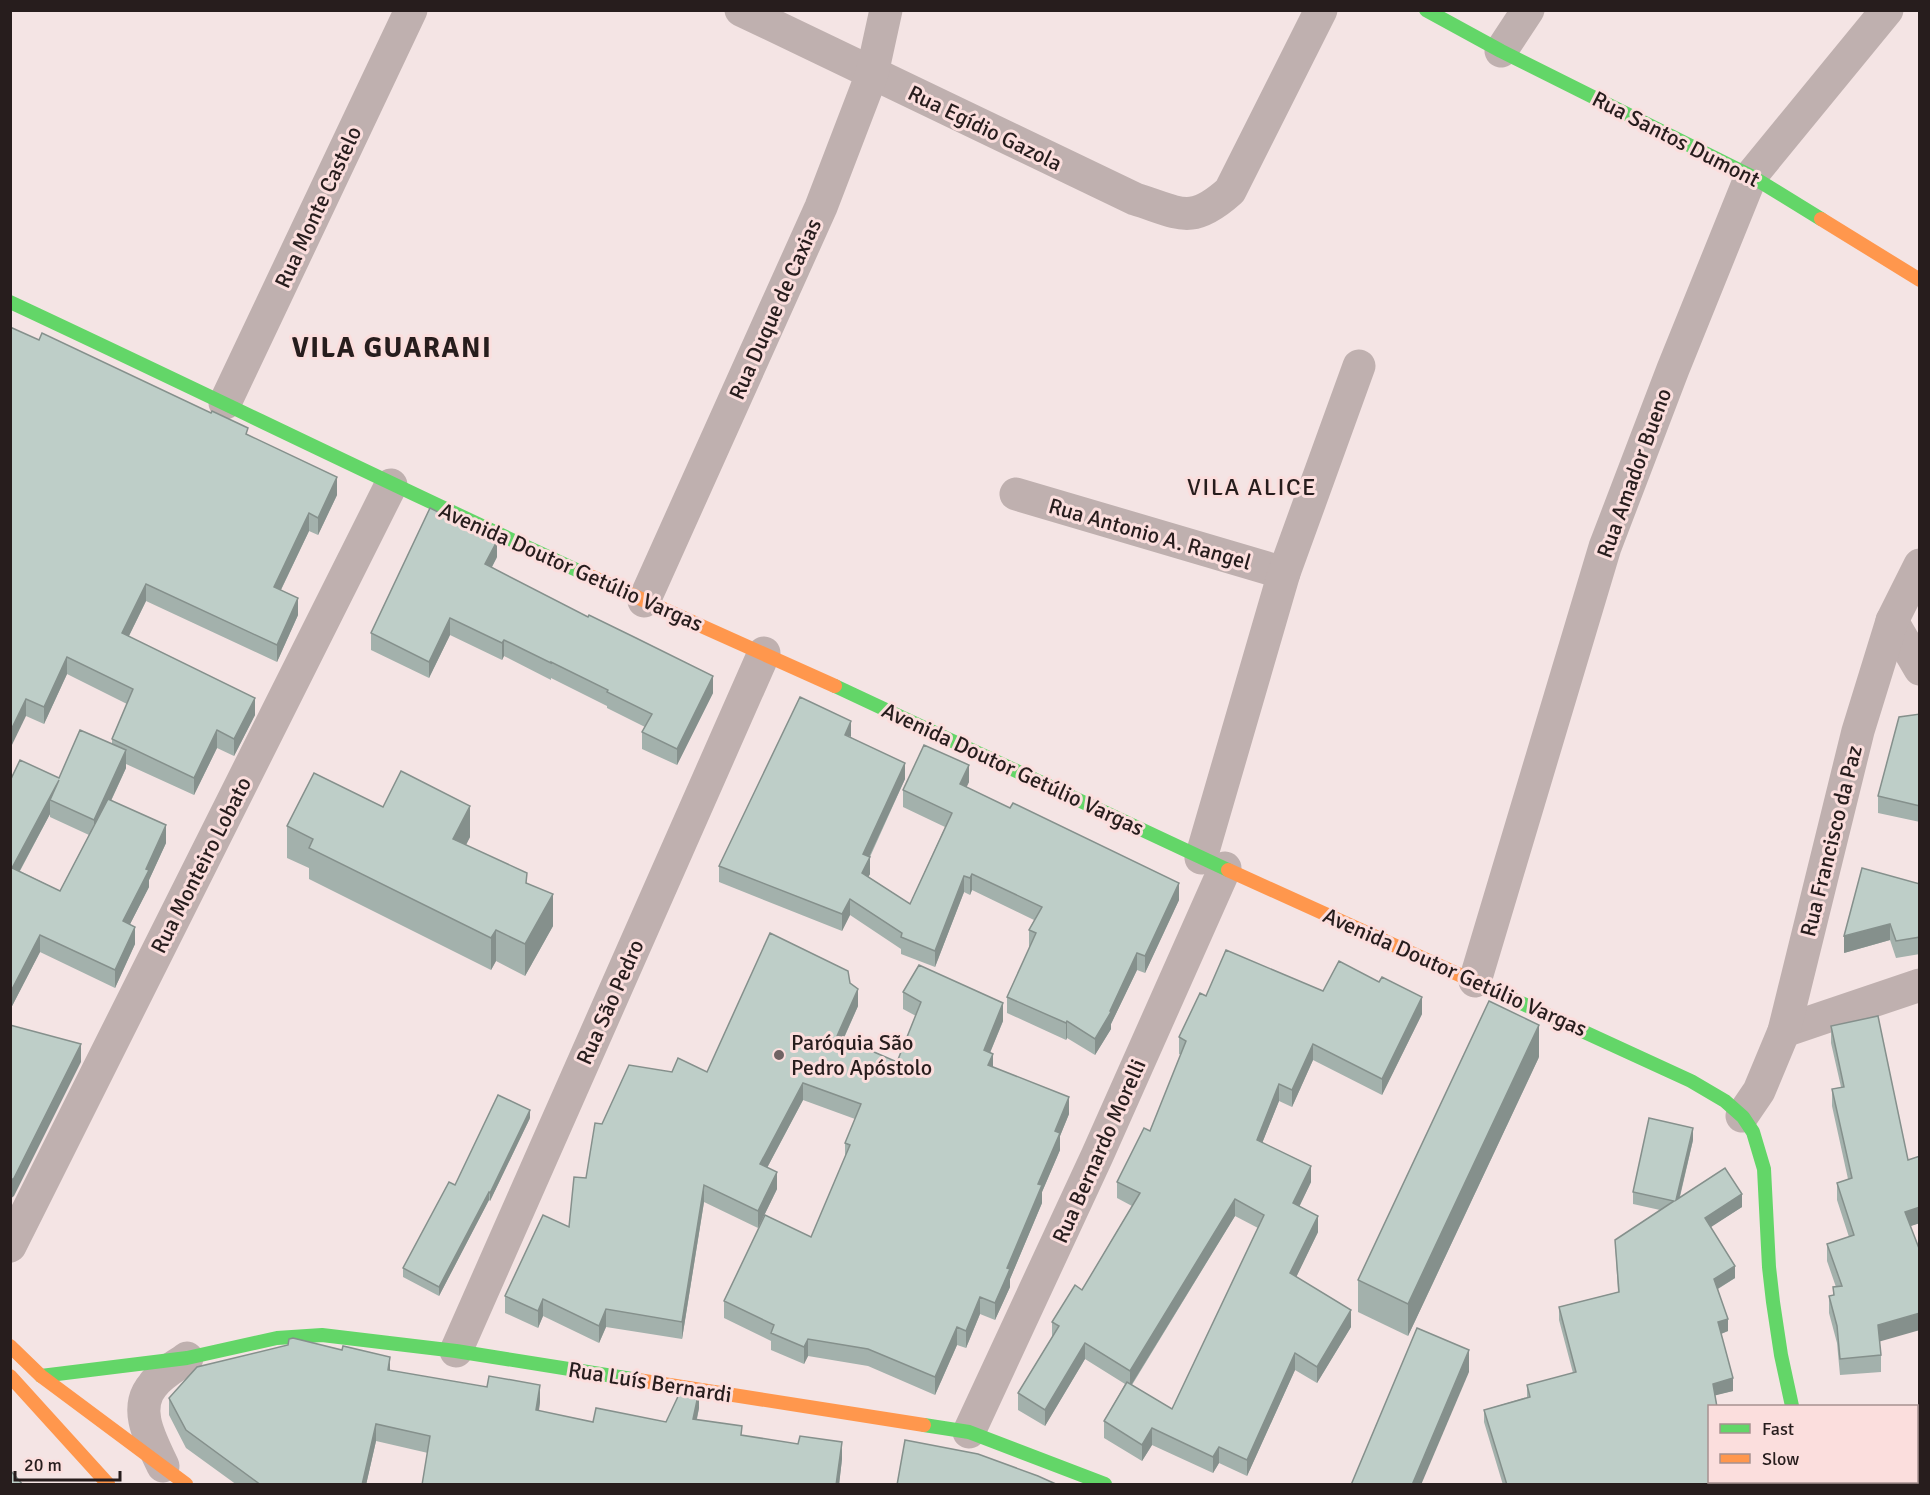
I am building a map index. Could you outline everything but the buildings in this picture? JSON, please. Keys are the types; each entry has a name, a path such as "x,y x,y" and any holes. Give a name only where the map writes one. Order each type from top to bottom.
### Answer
{"street":[{"name":"Rua Monte Castelo","path":"225,402 411,10"},
{"name":"Rua Egídio Gazola","path":"741,10 1135,199 1186,215 1211,208 1230,191 1321,10"},
{"name":"Rua Duque de Caxias","path":"644,601 821,207 872,74 886,10"},
{"name":"Rua Santos Dumont","path":"1426,10 1501,51 1751,176 1920,280"},
{"path":"1501,51 1528,10"},
{"name":"Rua Amador Bueno","path":"1475,981 1605,547 1673,369 1751,176 1887,10"},
{"name":"Avenida Doutor Getúlio Vargas","path":"10,302 225,402 390,485 764,653 1213,863 1475,981 1714,1093 1742,1116 1758,1142 1763,1170 1769,1265 1779,1352 1792,1405"},
{"name":"Rua Bernardo Morelli","path":"969,1432 1097,1156 1213,863 1284,573 1359,366"},
{"name":"Rua Monteiro Lobato","path":"10,1246 390,485"},
{"name":"Rua Antonio A. Rangel","path":"1016,494 1284,573"},
{"name":"Rua Francisco da Paz","path":"1742,1116 1759,1091 1784,1031 1858,731 1892,621 1920,565"},
{"path":"1892,621 1920,669"},
{"name":"Rua São Pedro","path":"456,1351 764,653"},
{"path":"1784,1031 1920,985"},
{"name":"Rua Luís Bernardi","path":"41,1376 187,1358 277,1338 321,1335 456,1351 969,1432 1105,1485"},
{"path":"10,1346 41,1376 174,1475"},
{"name":"Rua Luís Bernardi","path":"174,1475 146,1428 144,1406 152,1385 187,1358"},
{"path":"10,1376 108,1485"}],"traffic: fast":[{"path":"1426,10 1501,51 1751,176 1821,219"},
{"path":"10,302 581,572"},
{"path":"835,686 1228,870"},
{"path":"1495,991 1691,1081 1725,1101 1743,1117 1753,1132 1764,1169 1773,1302 1792,1405"},
{"path":"41,1376 187,1358 277,1338 322,1335 456,1351 638,1380"},
{"path":"924,1425 969,1432 1105,1484"}],"traffic: slow":[{"path":"1821,219 1920,280"},
{"path":"581,572 835,686"},
{"path":"1228,870 1495,991"},
{"path":"10,1346 41,1376 186,1484"},
{"path":"10,1376 108,1484"},
{"path":"638,1380 924,1425"}],"place":[{"name":"Paróquia São Pedro Apóstolo","path":"779,1055"}],"district":[{"name":"VILA GUARANI","path":"392,348"},
{"name":"VILA ALICE","path":"1252,487"}]}
